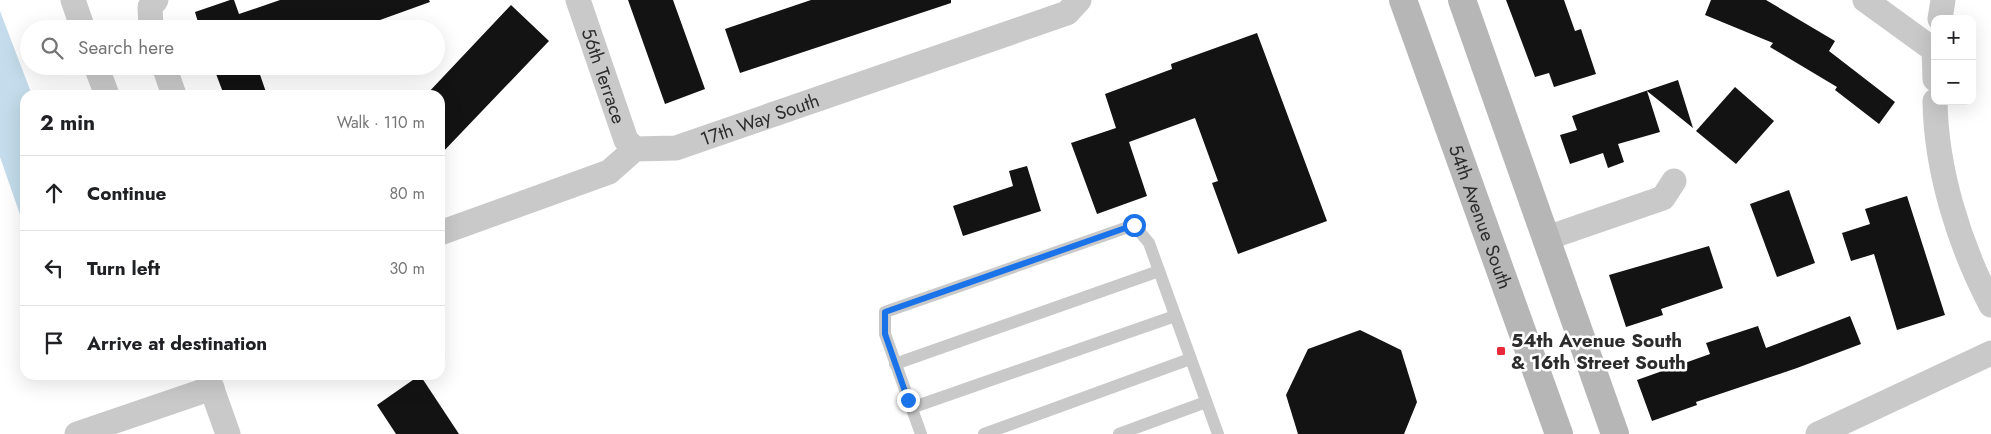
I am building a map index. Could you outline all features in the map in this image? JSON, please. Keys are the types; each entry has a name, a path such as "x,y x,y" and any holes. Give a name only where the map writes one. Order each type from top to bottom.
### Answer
{"main road":[{"name":"54th Avenue South","path":"1403,0 1559,434"},
{"path":"1462,0 1615,434"}],"street":[{"path":"73,0 80,20"},
{"path":"151,20 150,7 156,0"},
{"name":"56th Terrace","path":"578,0 626,140 635,149"},
{"name":"17th Way South","path":"635,149 676,148 1067,13 1079,0"},
{"path":"1865,0 1931,46"},
{"path":"1941,15 1943,0"},
{"path":"99,75 105,90"},
{"path":"167,75 172,90"},
{"path":"1935,105 1935,120 1946,187 1976,274 1991,305"},
{"path":"445,231 609,172 635,149"},
{"path":"1547,238 1663,198 1674,181"},
{"path":"1818,434 1991,353"},
{"path":"77,434 210,381 228,434"}],"lane":[{"path":"920,434 885,334 885,312 1134,225 1149,243 1218,434"},
{"path":"896,364 1159,271"},
{"path":"911,408 1175,316"},
{"path":"984,434 1190,359"},
{"path":"1119,434 1206,402"}],"water":[{"path":"0,11 20,64 20,75 24,75 30,90 20,90 20,215 0,157"}],"building":[{"path":"230,0 234,0 239,14 280,0 429,0 430,2 380,20 197,20 195,12"},
{"path":"628,0 673,0 705,89 665,104"},
{"path":"811,0 951,0 951,3 740,73 725,29"},
{"path":"1506,0 1564,0 1575,31 1581,29 1596,74 1554,87 1549,73 1535,77"},
{"path":"1711,0 1766,0 1835,41 1829,51 1895,102 1879,124 1835,90 1837,87 1770,47 1773,43 1705,15"},
{"path":"511,5 549,41 445,150 445,90 431,90"},
{"path":"1257,33 1327,221 1238,254 1212,183 1218,181 1195,118 1129,142 1147,196 1097,214 1071,143 1116,128 1105,94 1172,69 1171,64"},
{"path":"216,75 260,75 265,90 222,90"},
{"path":"1678,80 1693,128 1647,91 1660,132 1618,144 1624,162 1608,168 1603,153 1570,164 1560,135 1577,130 1572,116"},
{"path":"1735,87 1774,121 1736,164 1696,131"},
{"path":"1027,166 1041,211 963,236 953,206 1013,186 1009,171"},
{"path":"1789,190 1815,263 1777,277 1750,204"},
{"path":"1907,196 1945,315 1897,330 1874,254 1851,261 1842,233 1870,224 1865,209"},
{"path":"1709,246 1723,288 1661,309 1663,315 1626,327 1609,275"},
{"path":"1850,316 1861,344 1696,402 1697,405 1652,421 1637,380 1710,354 1706,343 1758,326 1766,348"},
{"path":"1360,330 1401,350 1417,402 1404,434 1298,434 1286,395 1308,349"},
{"path":"413,380 423,380 459,434 396,434 377,405"}],"place":[{"name":"54th Avenue South & 16th Street South","path":"1501,351"}],"route":[{"path":"908,400 885,334 885,312 1134,225"}]}
